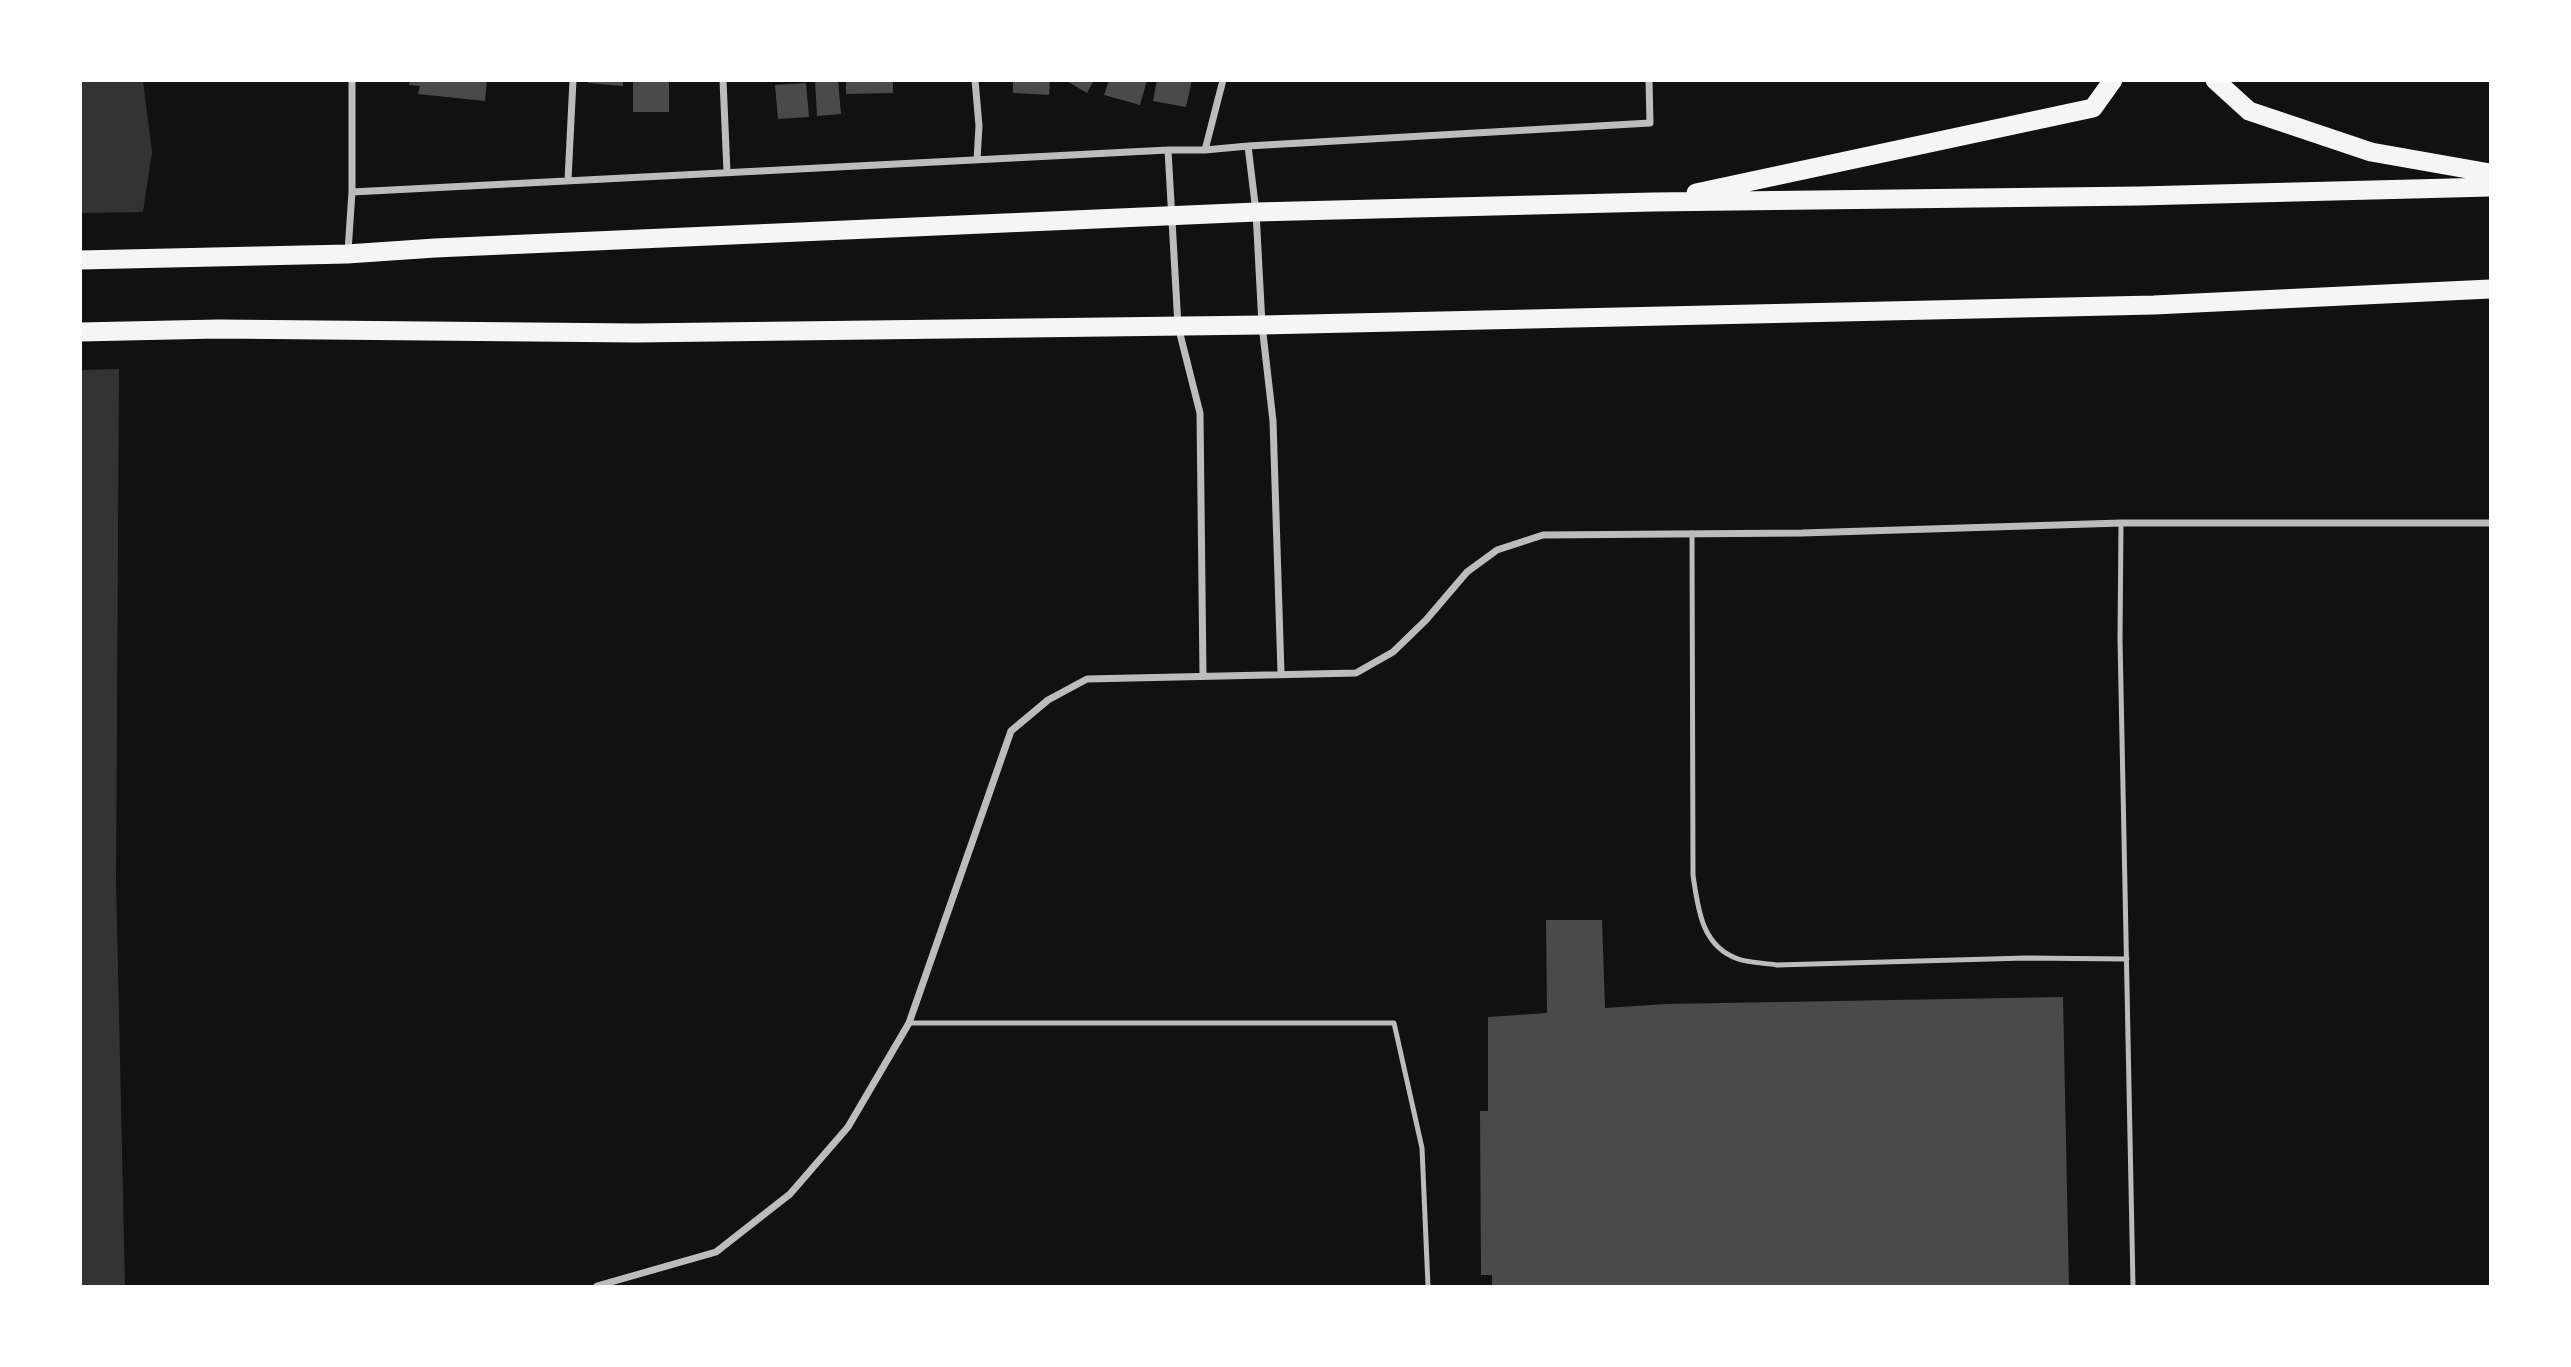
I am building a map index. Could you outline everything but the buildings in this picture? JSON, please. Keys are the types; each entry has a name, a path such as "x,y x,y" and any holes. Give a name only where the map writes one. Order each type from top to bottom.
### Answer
{"highway":[{"path":"1653,202 2093,108 2113,80"},
{"path":"2216,80 2249,111 2371,152 2490,173"},
{"path":"80,260 347,254 1172,214 1653,202 2138,196 2490,187"},
{"path":"80,332 218,329 636,333 1262,325 2154,305 2490,289"}],"street":[{"path":"347,254 352,192 352,80"},
{"path":"568,180 573,80"},
{"path":"723,80 727,172"},
{"path":"975,80 979,126 977,160"},
{"path":"1205,150 1223,80"},
{"path":"352,192 1205,150 1650,123 1650,80"},
{"path":"1248,146 1262,325 1273,421 1281,673"},
{"path":"1168,150 1178,326 1199,413 1203,676"},
{"path":"597,1286 716,1252 790,1194 848,1127 909,1023 1011,731 1048,700 1087,679 1356,673 1393,652 1426,620 1467,572 1497,550 1543,535 1802,533 2121,523 2490,523"}],"lane":[{"path":"2121,523 2120,639 2133,1286"},
{"path":"1692,533 1693,875 1699,917 1719,948 1738,959 1777,965 2026,958 2127,960"},
{"path":"909,1023 1394,1023 1422,1148 1428,1286"}],"shaded area":[{"path":"80,81 143,81 152,152 143,212 81,213"},
{"path":"119,369 116,879 125,1286 81,1286 80,370"}]}
